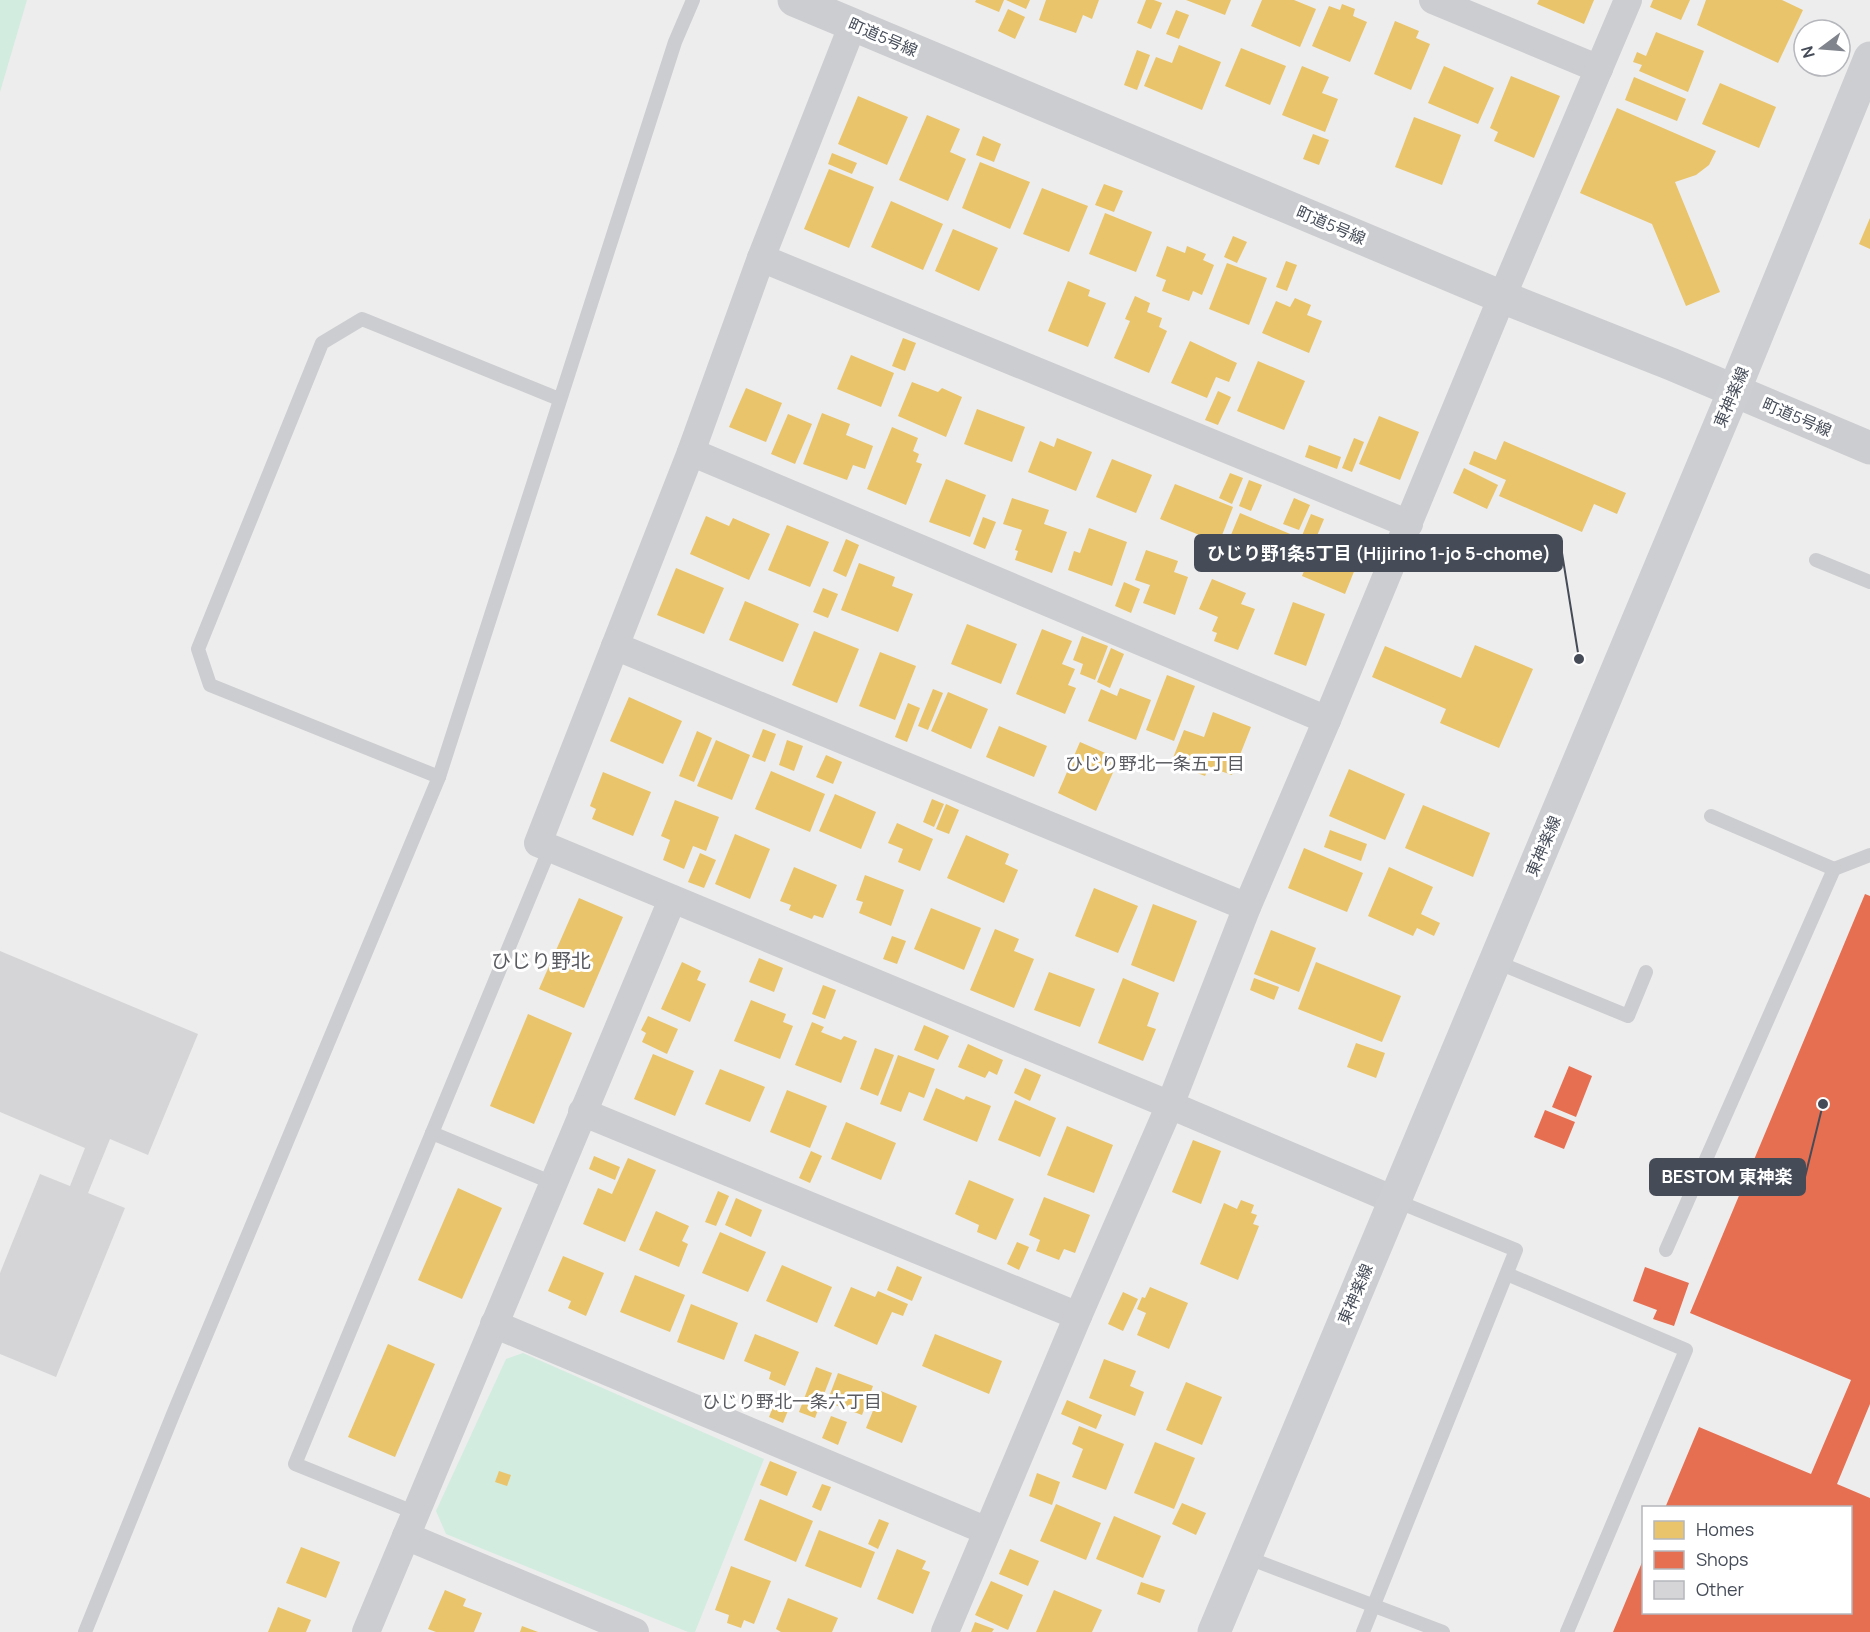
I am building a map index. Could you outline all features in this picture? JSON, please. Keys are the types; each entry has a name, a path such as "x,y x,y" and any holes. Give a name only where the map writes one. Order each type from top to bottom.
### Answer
{"main road":[{"name":"東神楽線","path":"1214,1632 1734,391 1870,58"}],"street":[{"name":"町道5号線","path":"794,0 841,13 1502,297 1870,448"},
{"path":"1433,0 1599,69"},
{"path":"945,1632 1170,1105 1247,907 1628,0"},
{"path":"841,13 761,258 691,452 538,843 1394,1200"},
{"path":"761,258 1409,524"},
{"path":"691,452 1327,720"},
{"path":"615,645 1247,907"},
{"path":"366,1632 672,900"},
{"path":"582,1112 1078,1316"},
{"path":"494,1324 987,1531"},
{"path":"411,1525 635,1632"}],"lane":[{"path":"85,1632 439,777 675,42 693,0"},
{"path":"439,777 210,685 198,649 322,343 362,319 560,399"},
{"path":"1816,560 1870,582"},
{"path":"1711,816 1834,869 1870,855"},
{"path":"411,1525 295,1464 550,848"},
{"path":"1666,1250 1834,869"},
{"path":"1494,961 1628,1016 1646,972"},
{"path":"432,1133 553,1183"},
{"path":"1363,1632 1516,1250 1394,1200"},
{"path":"1507,1274 1686,1350 1567,1632"},
{"path":"1245,1557 1443,1632"}],"green space":[{"path":"0,0 27,0 0,92"},
{"path":"523,1353 764,1459 695,1632 688,1632 446,1534 436,1511 506,1359"}],"building: Homes":[{"path":"976,0 1004,0 999,12 975,2"},
{"path":"1006,0 1030,0 1026,9"},
{"path":"1046,0 1099,0 1092,19 1083,15 1076,33 1039,20"},
{"path":"1146,0 1162,3 1151,29 1137,23"},
{"path":"1186,0 1231,0 1225,15"},
{"path":"1262,0 1294,0 1316,9 1300,47 1251,26"},
{"path":"1539,0 1594,0 1584,24 1537,4"},
{"path":"1653,0 1690,0 1681,20 1650,7"},
{"path":"1706,0 1782,0 1803,10 1799,18 1792,18 1792,33 1778,63 1697,25"},
{"path":"1342,4 1355,9 1353,16 1367,22 1350,62 1312,46 1329,6 1340,10"},
{"path":"1008,9 1025,17 1015,39 998,31"},
{"path":"1176,10 1189,15 1179,39 1166,34"},
{"path":"1395,21 1419,31 1416,38 1430,44 1411,90 1374,74"},
{"path":"1656,32 1704,51 1688,92 1639,71 1642,65 1633,62 1637,52 1646,56"},
{"path":"1179,45 1221,62 1202,110 1144,86 1156,57 1172,63"},
{"path":"1241,48 1286,66 1270,105 1225,86"},
{"path":"1137,50 1150,55 1137,90 1124,85"},
{"path":"1302,66 1329,77 1322,93 1338,99 1325,132 1282,115"},
{"path":"1444,66 1494,88 1478,124 1428,103"},
{"path":"1511,76 1560,96 1534,158 1494,141 1498,132 1490,128"},
{"path":"1634,77 1686,99 1677,121 1625,100"},
{"path":"1720,83 1776,107 1759,148 1702,124"},
{"path":"858,96 908,117 887,165 838,144"},
{"path":"1617,108 1716,151 1709,165 1696,175 1675,182 1720,292 1686,306 1652,224 1580,193"},
{"path":"927,115 960,129 950,152 966,159 948,201 899,180"},
{"path":"1414,117 1461,135 1442,185 1395,167"},
{"path":"1313,134 1329,140 1319,165 1303,159"},
{"path":"983,136 1001,144 994,162 976,155"},
{"path":"832,153 857,163 852,174 828,164"},
{"path":"980,162 1030,182 1010,229 962,208"},
{"path":"829,169 874,187 849,248 804,229"},
{"path":"1104,184 1123,191 1114,212 1095,205"},
{"path":"1042,188 1088,206 1069,252 1023,234"},
{"path":"891,201 943,224 923,270 871,247"},
{"path":"1105,213 1152,232 1136,272 1089,254"},
{"path":"1870,218 1870,249 1859,244"},
{"path":"953,229 998,248 979,291 935,271"},
{"path":"1233,236 1247,242 1237,263 1224,257"},
{"path":"1167,246 1185,253 1187,246 1206,254 1203,260 1214,265 1202,295 1193,291 1189,301 1162,291 1166,280 1156,276"},
{"path":"1286,261 1297,265 1287,291 1276,287"},
{"path":"1227,263 1267,278 1249,325 1209,309"},
{"path":"1068,281 1090,290 1088,296 1106,303 1088,347 1048,331"},
{"path":"1135,296 1150,303 1147,312 1162,318 1159,327 1167,331 1149,373 1114,358 1130,321 1125,319"},
{"path":"1295,298 1311,305 1307,315 1322,321 1309,353 1262,333 1276,301 1290,307"},
{"path":"903,338 916,343 905,371 892,366"},
{"path":"1190,341 1237,363 1229,382 1216,377 1207,398 1171,383"},
{"path":"851,355 894,373 881,407 837,389"},
{"path":"1258,361 1305,381 1284,430 1237,411"},
{"path":"912,382 938,392 942,388 962,397 946,437 898,416"},
{"path":"746,388 782,403 766,442 729,427"},
{"path":"1218,391 1231,397 1218,425 1205,420"},
{"path":"977,409 1025,427 1012,462 964,444"},
{"path":"822,413 850,424 846,435 873,446 865,469 853,465 847,480 803,464"},
{"path":"788,414 812,424 795,464 771,454"},
{"path":"1379,416 1419,432 1400,480 1359,464"},
{"path":"892,427 918,438 913,451 919,454 916,462 922,464 906,505 867,489"},
{"path":"1057,438 1092,452 1076,491 1028,472 1040,441 1054,447"},
{"path":"1354,438 1364,442 1352,472 1342,468"},
{"path":"1504,441 1626,493 1617,514 1594,504 1582,532 1499,496 1506,480 1469,464 1474,451 1496,460"},
{"path":"1309,445 1341,457 1337,469 1305,457"},
{"path":"1112,459 1152,475 1136,513 1096,497"},
{"path":"1464,468 1498,485 1487,509 1453,493"},
{"path":"1230,473 1243,478 1232,504 1219,498"},
{"path":"946,479 986,495 970,537 929,522"},
{"path":"1249,480 1262,485 1251,511 1239,506"},
{"path":"1175,484 1233,507 1219,543 1160,519"},
{"path":"1012,498 1049,510 1044,524 1067,532 1052,573 1015,560 1018,551 1015,550 1022,530 1003,524"},
{"path":"1294,498 1310,505 1299,530 1283,524"},
{"path":"1240,513 1295,536 1285,561 1274,556 1270,565 1226,547"},
{"path":"1311,514 1324,519 1314,543 1301,538"},
{"path":"706,516 729,526 733,518 770,534 749,580 690,554"},
{"path":"983,517 996,522 985,549 973,544"},
{"path":"787,525 829,542 810,587 768,570"},
{"path":"1089,528 1127,542 1112,586 1068,570 1074,551 1080,553"},
{"path":"846,539 859,545 846,577 833,571"},
{"path":"1328,546 1359,559 1345,594 1302,576 1314,547 1326,551"},
{"path":"1146,550 1178,561 1174,572 1188,577 1175,615 1143,603 1150,585 1135,580"},
{"path":"859,563 895,577 892,586 913,594 898,632 841,610"},
{"path":"676,568 724,588 704,634 657,615"},
{"path":"1212,579 1246,593 1241,604 1255,609 1238,650 1214,641 1217,633 1212,631 1218,617 1199,609"},
{"path":"1124,582 1140,589 1131,613 1115,606"},
{"path":"823,588 838,594 828,618 813,612"},
{"path":"745,601 799,624 783,662 729,640"},
{"path":"1293,602 1325,614 1306,666 1274,654"},
{"path":"967,624 1017,644 1001,684 951,664"},
{"path":"1042,629 1072,641 1062,664 1075,669 1068,685 1076,688 1065,714 1016,694"},
{"path":"814,631 859,649 837,703 792,685"},
{"path":"1082,636 1108,646 1095,680 1080,674 1083,664 1073,660"},
{"path":"1475,645 1533,669 1499,748 1440,723 1446,709 1372,677 1385,646 1461,678"},
{"path":"1111,648 1124,654 1110,688 1097,682"},
{"path":"880,652 916,666 895,720 859,706"},
{"path":"1167,675 1195,686 1174,741 1146,730"},
{"path":"1120,688 1151,700 1136,740 1088,721 1101,689 1117,696"},
{"path":"933,689 943,693 928,730 918,726"},
{"path":"948,692 988,709 971,749 931,731"},
{"path":"629,697 682,721 663,764 610,741"},
{"path":"908,703 920,708 907,742 895,737"},
{"path":"1213,712 1251,727 1232,775 1209,767 1205,776 1171,763 1184,730 1204,737"},
{"path":"999,726 1047,746 1034,777 986,757"},
{"path":"763,729 776,734 765,762 752,757"},
{"path":"697,731 712,738 694,782 679,776"},
{"path":"716,740 750,755 732,800 697,786"},
{"path":"787,740 803,746 794,771 779,765"},
{"path":"1080,742 1119,759 1096,811 1058,793"},
{"path":"826,755 842,762 833,784 816,777"},
{"path":"1349,769 1405,794 1385,840 1329,816"},
{"path":"771,771 825,794 810,832 755,809"},
{"path":"603,772 651,792 633,836 592,819 596,809 590,806"},
{"path":"835,794 876,812 861,849 819,831"},
{"path":"932,799 944,804 934,827 923,822"},
{"path":"675,800 719,817 706,851 693,846 684,869 663,860 670,840 661,836"},
{"path":"946,804 959,810 949,834 936,829"},
{"path":"1423,805 1490,833 1473,877 1405,848"},
{"path":"897,823 933,839 920,871 898,862 903,849 888,843"},
{"path":"1330,830 1367,844 1361,861 1324,847"},
{"path":"735,834 770,849 750,899 715,884"},
{"path":"966,835 1009,854 1005,864 1018,870 1004,903 947,878"},
{"path":"1304,848 1363,873 1347,912 1288,888"},
{"path":"700,853 716,860 704,888 688,882"},
{"path":"794,867 837,885 823,918 814,915 812,919 789,910 791,905 780,901"},
{"path":"1389,867 1433,887 1421,914 1440,923 1434,936 1417,928 1413,936 1368,916"},
{"path":"865,875 904,890 891,926 859,913 863,902 856,900"},
{"path":"1094,888 1138,906 1118,953 1075,936"},
{"path":"579,898 623,917 584,1008 539,989"},
{"path":"1153,904 1197,921 1174,982 1131,965"},
{"path":"931,908 981,928 964,970 914,949"},
{"path":"995,929 1019,939 1014,951 1034,959 1014,1008 970,990"},
{"path":"1271,930 1316,948 1299,992 1254,974"},
{"path":"892,936 906,941 897,964 883,959"},
{"path":"759,958 783,968 774,992 749,982"},
{"path":"682,962 701,971 697,980 706,984 690,1022 661,1009"},
{"path":"1316,962 1401,996 1382,1042 1298,1009"},
{"path":"1049,972 1095,989 1080,1027 1034,1010"},
{"path":"1123,978 1159,993 1147,1026 1156,1029 1143,1061 1098,1043"},
{"path":"1254,978 1279,987 1274,1000 1250,990"},
{"path":"823,985 836,990 825,1019 812,1014"},
{"path":"751,1000 786,1014 783,1022 793,1026 780,1059 734,1041"},
{"path":"528,1014 572,1033 534,1124 490,1106"},
{"path":"648,1016 678,1029 667,1054 642,1042 646,1033 641,1030"},
{"path":"812,1022 824,1027 821,1032 841,1040 844,1036 857,1041 841,1083 795,1065"},
{"path":"924,1025 949,1036 938,1060 914,1050"},
{"path":"1356,1043 1385,1053 1376,1078 1347,1067"},
{"path":"968,1044 1003,1060 997,1075 989,1071 985,1078 958,1067"},
{"path":"875,1048 894,1055 878,1096 860,1089"},
{"path":"653,1054 694,1071 675,1116 634,1099"},
{"path":"898,1055 935,1069 924,1098 909,1092 901,1112 880,1104"},
{"path":"1025,1068 1041,1075 1030,1101 1014,1093"},
{"path":"720,1069 765,1087 750,1122 705,1104"},
{"path":"936,1088 964,1100 966,1096 991,1106 977,1142 923,1120"},
{"path":"787,1090 827,1106 810,1148 770,1132"},
{"path":"1015,1100 1056,1118 1040,1157 998,1140"},
{"path":"846,1122 896,1143 881,1180 831,1159"},
{"path":"1067,1126 1113,1145 1094,1193 1047,1175"},
{"path":"1193,1140 1221,1151 1201,1204 1172,1192"},
{"path":"811,1151 822,1156 810,1183 799,1178"},
{"path":"594,1156 620,1167 615,1180 589,1169"},
{"path":"628,1158 656,1170 625,1242 583,1224 598,1188 612,1194"},
{"path":"969,1180 1014,1199 996,1240 977,1232 979,1225 955,1214"},
{"path":"458,1188 502,1208 462,1299 418,1280"},
{"path":"718,1191 729,1196 716,1226 705,1222"},
{"path":"1044,1197 1090,1215 1075,1253 1064,1249 1059,1260 1036,1251 1040,1240 1029,1235"},
{"path":"736,1198 762,1210 751,1237 725,1225"},
{"path":"1241,1200 1254,1205 1251,1213 1257,1215 1253,1224 1259,1226 1238,1280 1200,1264 1224,1203 1237,1209"},
{"path":"656,1211 689,1226 682,1241 688,1244 679,1267 639,1250"},
{"path":"720,1232 766,1252 748,1292 702,1273"},
{"path":"1017,1242 1029,1247 1019,1270 1007,1264"},
{"path":"563,1256 604,1273 586,1316 568,1308 571,1301 548,1291"},
{"path":"782,1265 832,1287 817,1323 766,1301"},
{"path":"897,1266 922,1277 912,1301 887,1290"},
{"path":"635,1275 685,1295 670,1332 620,1312"},
{"path":"851,1287 875,1297 878,1291 908,1304 903,1316 892,1312 877,1345 834,1326"},
{"path":"1150,1287 1188,1303 1169,1349 1137,1335 1146,1313 1137,1309 1142,1297 1145,1298"},
{"path":"1123,1292 1138,1299 1123,1331 1108,1324"},
{"path":"691,1304 738,1323 724,1360 677,1342"},
{"path":"755,1334 799,1352 785,1386 769,1379 771,1372 744,1361"},
{"path":"935,1334 1002,1361 989,1394 922,1366"},
{"path":"388,1344 435,1364 395,1457 348,1437"},
{"path":"1104,1359 1136,1371 1130,1386 1144,1392 1135,1416 1089,1398"},
{"path":"816,1367 832,1373 815,1418 799,1412"},
{"path":"838,1373 873,1386 862,1415 827,1402"},
{"path":"1186,1382 1222,1397 1202,1445 1166,1430"},
{"path":"881,1391 917,1406 902,1443 866,1428"},
{"path":"779,1392 793,1398 783,1423 769,1417"},
{"path":"1067,1400 1102,1415 1096,1429 1061,1414"},
{"path":"831,1416 847,1422 838,1445 822,1438"},
{"path":"1079,1426 1124,1444 1106,1490 1072,1477 1083,1449 1072,1444"},
{"path":"1155,1442 1195,1458 1174,1509 1134,1493"},
{"path":"770,1461 797,1472 787,1496 760,1485"},
{"path":"499,1471 511,1475 507,1486 495,1482"},
{"path":"1037,1473 1060,1482 1052,1505 1029,1496"},
{"path":"822,1484 831,1487 821,1511 812,1507"},
{"path":"760,1499 813,1521 796,1562 744,1540"},
{"path":"1182,1503 1206,1513 1196,1535 1172,1524"},
{"path":"1056,1504 1101,1523 1086,1560 1040,1541"},
{"path":"1114,1516 1161,1536 1143,1578 1096,1559"},
{"path":"879,1519 889,1523 878,1549 868,1544"},
{"path":"819,1530 875,1552 861,1588 805,1566"},
{"path":"301,1547 340,1562 326,1598 286,1583"},
{"path":"897,1549 926,1561 922,1569 930,1572 913,1614 877,1599"},
{"path":"1010,1549 1039,1561 1028,1586 999,1574"},
{"path":"731,1566 771,1581 754,1624 744,1620 741,1628 727,1623 729,1615 715,1610"},
{"path":"991,1581 1023,1595 1008,1630 975,1615"},
{"path":"1141,1582 1165,1590 1160,1603 1137,1594"},
{"path":"445,1590 466,1599 463,1606 482,1613 474,1632 436,1632 428,1629"},
{"path":"1054,1590 1102,1610 1092,1632 1036,1632"},
{"path":"788,1598 838,1618 832,1632 781,1632 776,1629"},
{"path":"278,1607 311,1620 306,1632 268,1632"},
{"path":"975,1622 994,1629 992,1632 971,1632"},
{"path":"522,1626 538,1632 520,1632"}],"building: Shops":[{"path":"1865,894 1870,896 1870,1404 1837,1484 1870,1498 1870,1632 1613,1632 1642,1562 1642,1614 1852,1614 1852,1506 1666,1506 1699,1427 1811,1474 1851,1380 1690,1313"},
{"path":"1569,1066 1592,1076 1576,1117 1552,1107"},
{"path":"1545,1110 1575,1122 1564,1149 1534,1137"},
{"path":"1645,1267 1689,1283 1674,1326 1653,1319 1657,1310 1633,1301"}],"building: Other":[{"path":"0,951 198,1034 148,1155 110,1139 88,1193 125,1208 56,1377 0,1354 0,1273 40,1174 70,1186 85,1148 0,1112"}],"place":[{"name":"ひじり野1条5丁目 (Hijirino 1-jo 5-chome)","path":"1579,659"},
{"name":"BESTOM 東神楽","path":"1823,1104"}],"district":[{"name":"ひじり野北一条五丁目","path":"1155,764"},
{"name":"ひじり野北","path":"541,961"},
{"name":"ひじり野北一条六丁目","path":"792,1402"}]}
